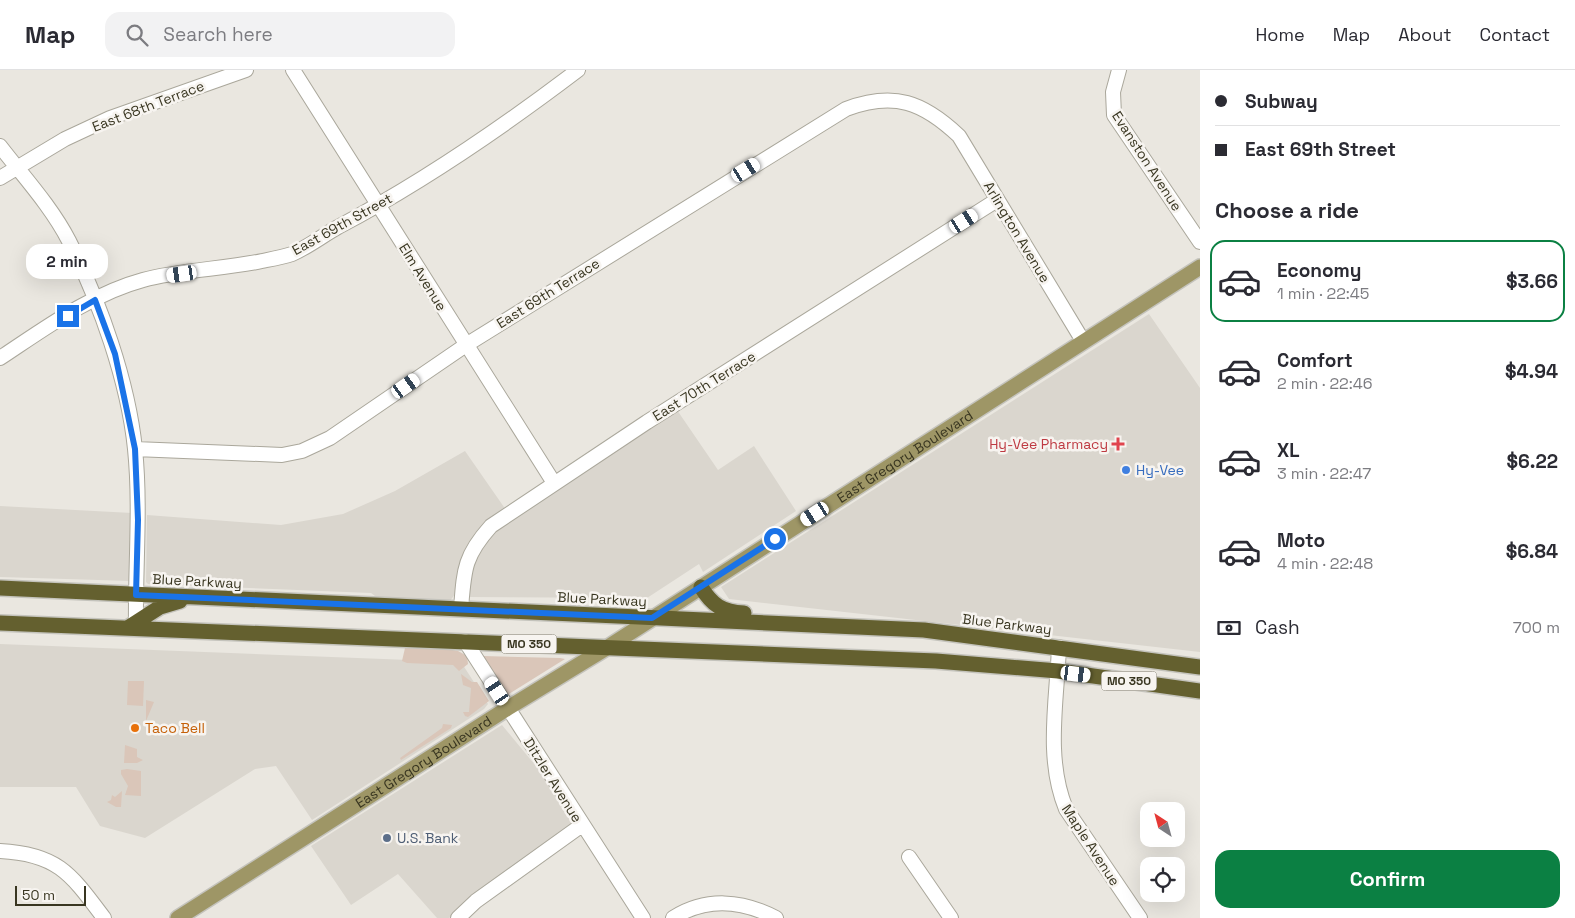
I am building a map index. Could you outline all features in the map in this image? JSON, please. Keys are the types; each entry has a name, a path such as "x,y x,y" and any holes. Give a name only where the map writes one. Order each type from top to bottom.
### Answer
{"highway":[{"path":"701,586 712,602 722,610 788,617 809,625"},
{"name":"Blue Parkway","path":"0,588 924,630 1200,667"},
{"path":"134,625 160,607 196,597"},
{"name":"MO 350","path":"0,623 134,625 608,648 936,661 1058,671 1200,691"}],"main road":[{"name":"East Gregory Boulevard","path":"182,917 508,708 608,648 701,586 1200,267"}],"street":[{"name":"East 68th Terrace","path":"0,178 65,139 110,118 246,70"},
{"name":"Elm Avenue","path":"294,70 554,483"},
{"name":"East 69th Street","path":"0,358 95,300 121,287 144,279 238,266 289,255 378,206 536,102 578,70"},
{"name":"Evanston Avenue","path":"1118,73 1113,99 1114,115 1200,242"},
{"name":"East 69th Terrace","path":"135,449 266,456 302,451 330,438 466,345 846,109 861,103 884,100 903,102 922,107 938,116 948,126"},
{"name":"Arlington Avenue","path":"948,126 958,136 1083,341"},
{"path":"0,146 68,240 95,300 115,354 135,449 138,520 134,625"},
{"name":"East 70th Terrace","path":"461,610 465,566 473,547 491,526 554,483 997,200"},
{"name":"Ditzler Avenue","path":"465,641 643,918"},
{"name":"Maple Avenue","path":"1059,647 1054,762 1060,795 1066,809 1137,914"},
{"path":"458,918 476,900 582,825"},
{"path":"0,851 25,852 53,862 77,883 104,918"},
{"path":"909,856 951,918"},
{"path":"673,918 702,905 721,902 741,904 776,918"},
{"path":"1122,918 1137,914"}],"shaded area":[{"path":"1149,314 1200,388 1200,652 729,599 721,587"},
{"path":"677,410 718,470 754,446 796,511 703,572 699,564 647,598 469,597 469,576 485,538"},
{"path":"465,451 506,510 464,557 455,594 450,601 379,599 371,593 148,584 146,582 147,515 281,525 343,514 395,491"},
{"path":"0,506 132,513 131,581 0,577"},
{"path":"0,644 461,662 488,704 484,709 312,820 276,766 255,769 145,838 100,826 76,787 0,787"},
{"path":"405,648 458,651 467,656 468,664 459,671 453,665 407,663 402,661"},
{"path":"483,656 565,659 507,695 480,659"},
{"path":"461,674 472,682 477,682 489,701 468,717 463,712 469,712 471,688 463,685"},
{"path":"128,681 144,681 143,706 127,705"},
{"path":"146,700 154,702 146,721"},
{"path":"443,724 452,725 451,728 401,760 400,758 442,728"},
{"path":"502,725 535,765 570,818 572,827 474,897 449,918 437,918 398,874 351,905 311,846"},
{"path":"125,745 137,749 137,757 143,760 137,763 124,763"},
{"path":"121,770 141,771 141,796 125,795 128,786 121,774"},
{"path":"122,791 121,807 116,807 107,802 111,800 112,795 115,797"}],"place":[{"name":"Hy-Vee Pharmacy","path":"1118,444"},
{"name":"Hy-Vee","path":"1126,470"},
{"name":"Taco Bell","path":"135,728"},
{"name":"U.S. Bank","path":"387,838"}],"route":[{"path":"68,316 95,300 115,354 135,449 138,520 136,595 652,618 775,539"}]}
